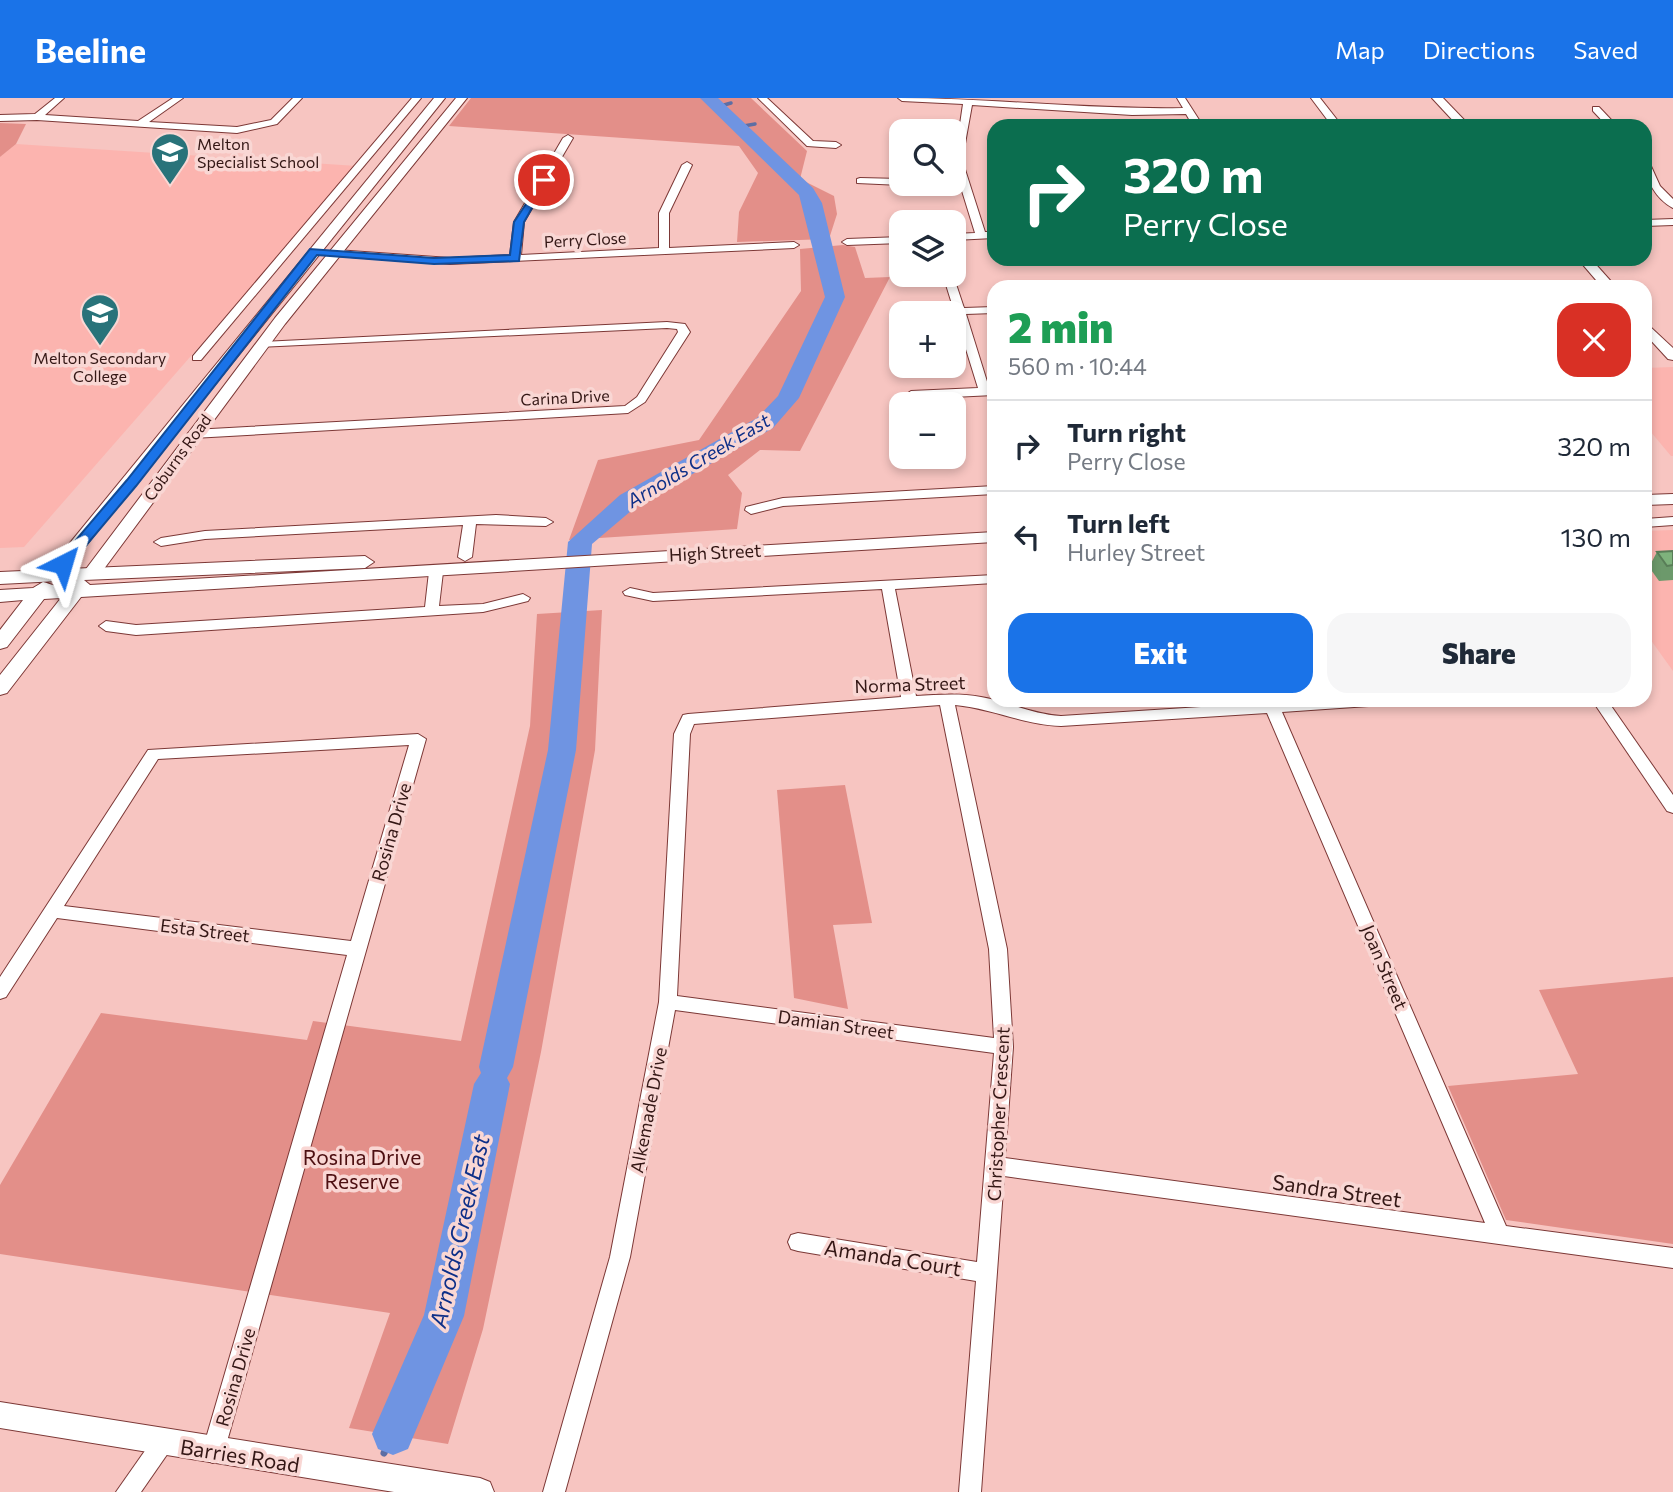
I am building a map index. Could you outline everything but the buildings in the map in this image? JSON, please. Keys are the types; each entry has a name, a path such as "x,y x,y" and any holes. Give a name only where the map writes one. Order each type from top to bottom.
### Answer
{"main road":[{"path":"1652,487 1673,486"},
{"path":"1652,500 1673,499"},
{"name":"High Street","path":"594,554 987,526"},
{"name":"High Street","path":"0,578 92,573 464,564 571,555 987,537"},
{"name":"High Street","path":"0,596 437,565"},
{"name":"Coburns Road","path":"0,688 92,573"},
{"name":"Coburns Road","path":"0,643 53,575"}],"street":[{"path":"37,117 60,98"},
{"path":"141,123 179,98"},
{"path":"0,118 37,117 251,129 274,122 298,98"},
{"path":"197,358 417,98"},
{"name":"Coburns Road","path":"53,575 131,483 272,303 440,98"},
{"name":"Coburns Road","path":"92,573 193,434 262,345 462,98"},
{"path":"763,98 810,144 836,145"},
{"path":"902,98 1073,109 1186,111"},
{"path":"1181,98 1192,119"},
{"path":"1315,98 1332,119"},
{"path":"1437,98 1457,119"},
{"path":"965,119 968,102"},
{"path":"1073,109 1073,119"},
{"path":"1595,109 1605,119"},
{"path":"428,112 450,114"},
{"path":"515,258 519,222 568,138"},
{"path":"382,140 396,151"},
{"path":"354,173 386,164"},
{"path":"664,250 664,213 687,165"},
{"path":"1652,179 1673,205"},
{"path":"860,181 889,182"},
{"path":"966,184 981,236"},
{"path":"1652,223 1673,222"},
{"path":"966,237 987,236"},
{"path":"847,242 889,240"},
{"name":"Perry Close","path":"336,253 434,261 794,245"},
{"path":"314,251 336,253"},
{"path":"1590,266 1603,280"},
{"path":"247,300 272,303"},
{"path":"966,311 987,310"},
{"name":"Carina Drive","path":"193,434 628,409 641,399 684,332 681,326 667,325 262,345"},
{"path":"966,329 987,383"},
{"path":"1652,330 1673,333"},
{"path":"1652,333 1673,356"},
{"path":"966,392 987,391"},
{"path":"751,510 783,502 987,490"},
{"path":"464,564 470,520"},
{"path":"161,542 205,535 470,520 546,522"},
{"path":"1652,522 1673,521"},
{"path":"431,611 437,565"},
{"path":"630,592 653,597 987,579"},
{"path":"888,586 909,701"},
{"path":"106,626 136,630 431,611 498,606 523,598"},
{"name":"Norma Street","path":"688,719 946,699 987,704"},
{"name":"Christopher Crescent","path":"946,699 998,949 1004,1047 970,1492"},
{"name":"Norma Street","path":"998,707 1038,720 1061,721 1233,707"},
{"name":"Joan Street","path":"1271,707 1500,1235"},
{"path":"1604,707 1673,807"},
{"name":"Alkemade Drive","path":"554,1492 620,1258 668,1002 682,734 688,719"},
{"name":"Rosina Drive","path":"0,992 153,754 418,739 213,1452"},
{"name":"Esta Street","path":"53,911 357,949"},
{"name":"Damian Street","path":"668,1002 1004,1047"},
{"name":"Sandra Street","path":"996,1166 1673,1258"},
{"name":"Amanda Court","path":"799,1242 988,1273"},
{"name":"Barries Road","path":"0,1415 213,1452 432,1482 480,1492"},
{"path":"127,1492 164,1443"}],"shaded area":[{"name":"Melton Secondary College","path":"16,144 357,166 24,547 0,548 0,157"},
{"path":"1673,367 1673,456 1652,433 1652,368"},
{"path":"1673,530 1673,671 1652,642 1652,531"}],"green space":[{"path":"471,98 751,98 807,151 800,179 834,196 837,214 829,239 737,242 739,212 758,173 739,146 449,126"},
{"path":"0,123 26,124 16,144 0,157"},
{"path":"843,245 855,247 865,278 889,279 800,451 760,450 728,475 742,493 737,529 569,540 598,460 699,440 801,291 800,249"},
{"name":"Rosina Drive Reserve","path":"602,610 595,750 541,1052 483,1329 448,1444 349,1428 390,1313 0,1254 0,1185 101,1013 307,1040 313,1021 461,1041 530,726 537,614"},
{"path":"845,785 872,923 833,925 848,1009 794,998 777,790"},
{"path":"1673,977 1673,1244 1506,1220 1448,1086 1578,1074 1539,990"}],"waterway":[{"name":"Arnolds Creek East","path":"496,1067 562,750 580,542 629,500 765,423 788,398 835,297 813,203 807,192 708,98"},
{"path":"717,107 731,103"},
{"path":"738,127 755,124"},
{"name":"Arnolds Creek East","path":"393,1434 444,1316 492,1084"},
{"name":"Arnolds Creek East","path":"384,1453 393,1434"}],"place":[{"name":"Melton Specialist School","path":"170,186"},
{"name":"Melton Secondary College","path":"100,347"}],"route":[{"path":"63,564 131,483 314,251 434,261 515,258 519,222 544,180"}]}
